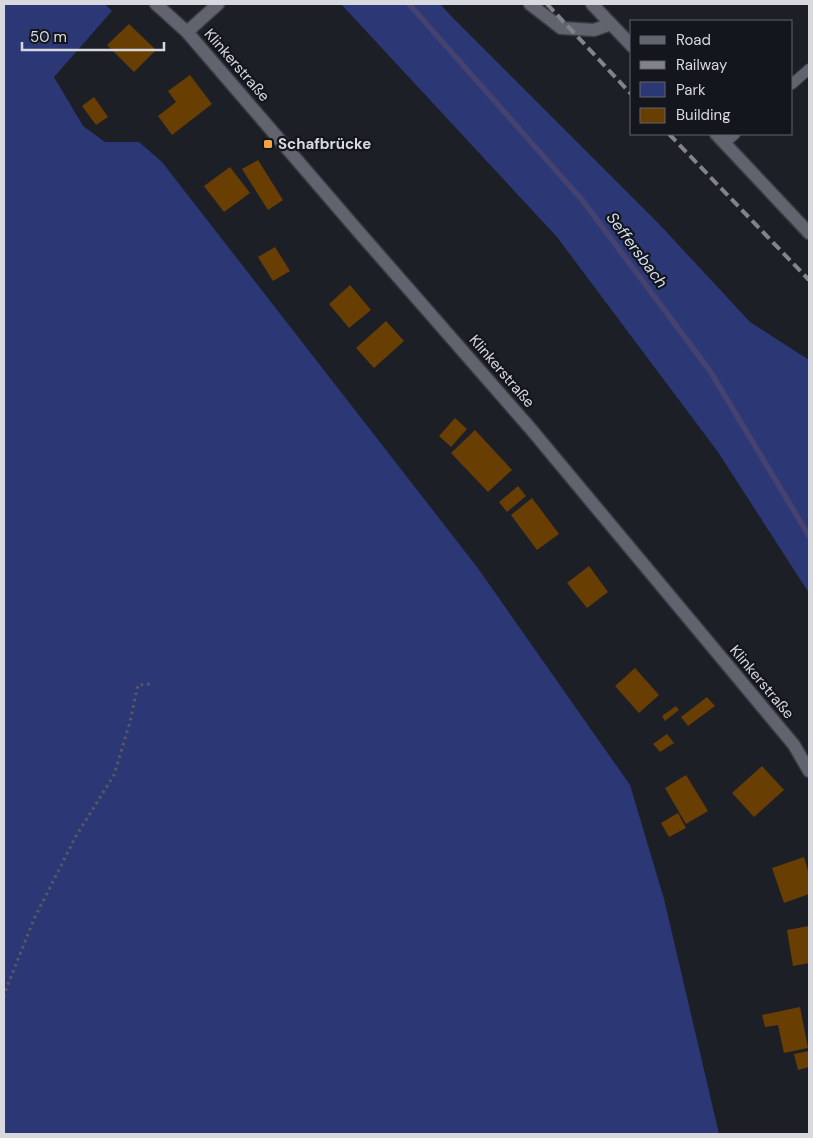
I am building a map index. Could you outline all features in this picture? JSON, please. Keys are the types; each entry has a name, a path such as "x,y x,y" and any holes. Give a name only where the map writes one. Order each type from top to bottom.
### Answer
{"street":[{"name":"Klinkerstraße","path":"156,4 186,32 530,428 794,745 809,771"},
{"path":"186,32 218,4"},
{"path":"530,4 561,28 594,30 610,24"},
{"path":"592,4 630,44"},
{"path":"720,138 809,234"}],"lane":[{"path":"793,83 809,69"}],"path":[{"path":"4,997 34,919 76,836 114,775 130,722 138,685 152,684"}],"green space":[{"path":"4,4 105,4 112,11 54,77 83,126 105,142 139,142 162,162 477,567 630,785 664,899 719,1134 4,1134"},
{"path":"341,4 440,4 659,224 750,322 809,360 809,593 718,452 557,237"}],"building":[{"path":"129,24 156,50 134,72 107,45"},
{"path":"190,75 212,104 172,135 158,116 176,102 168,91"},
{"path":"94,97 108,117 96,125 82,106"},
{"path":"258,160 283,200 268,210 242,169"},
{"path":"230,167 250,193 224,212 204,186"},
{"path":"275,247 290,271 273,281 258,257"},
{"path":"350,285 371,310 349,328 329,304"},
{"path":"386,321 404,341 374,368 356,348"},
{"path":"455,418 467,429 451,447 439,436"},
{"path":"475,430 512,470 488,492 451,453"},
{"path":"518,486 526,496 507,512 499,502"},
{"path":"532,498 559,534 537,550 511,515"},
{"path":"589,566 608,592 587,608 567,583"},
{"path":"635,668 659,695 639,713 615,686"},
{"path":"707,697 715,706 688,726 681,717"},
{"path":"676,706 679,710 665,721 662,716"},
{"path":"667,734 674,743 660,752 653,744"},
{"path":"762,766 784,790 754,817 732,793"},
{"path":"686,775 708,811 686,824 665,788"},
{"path":"678,813 686,828 669,837 661,823"},
{"path":"804,857 809,874 809,894 784,903 772,868"},
{"path":"809,926 809,963 793,966 787,930"},
{"path":"800,1007 808,1048 784,1053 778,1025 765,1027 762,1015"},
{"path":"809,1051 809,1067 798,1070 794,1054"}],"waterway":[{"name":"Seffersbach","path":"409,4 583,201 710,371 809,536"}],"railway":[{"path":"547,4 630,93"},
{"path":"670,135 809,280"}],"place":[{"name":"Schafbrücke","path":"268,144"}]}
